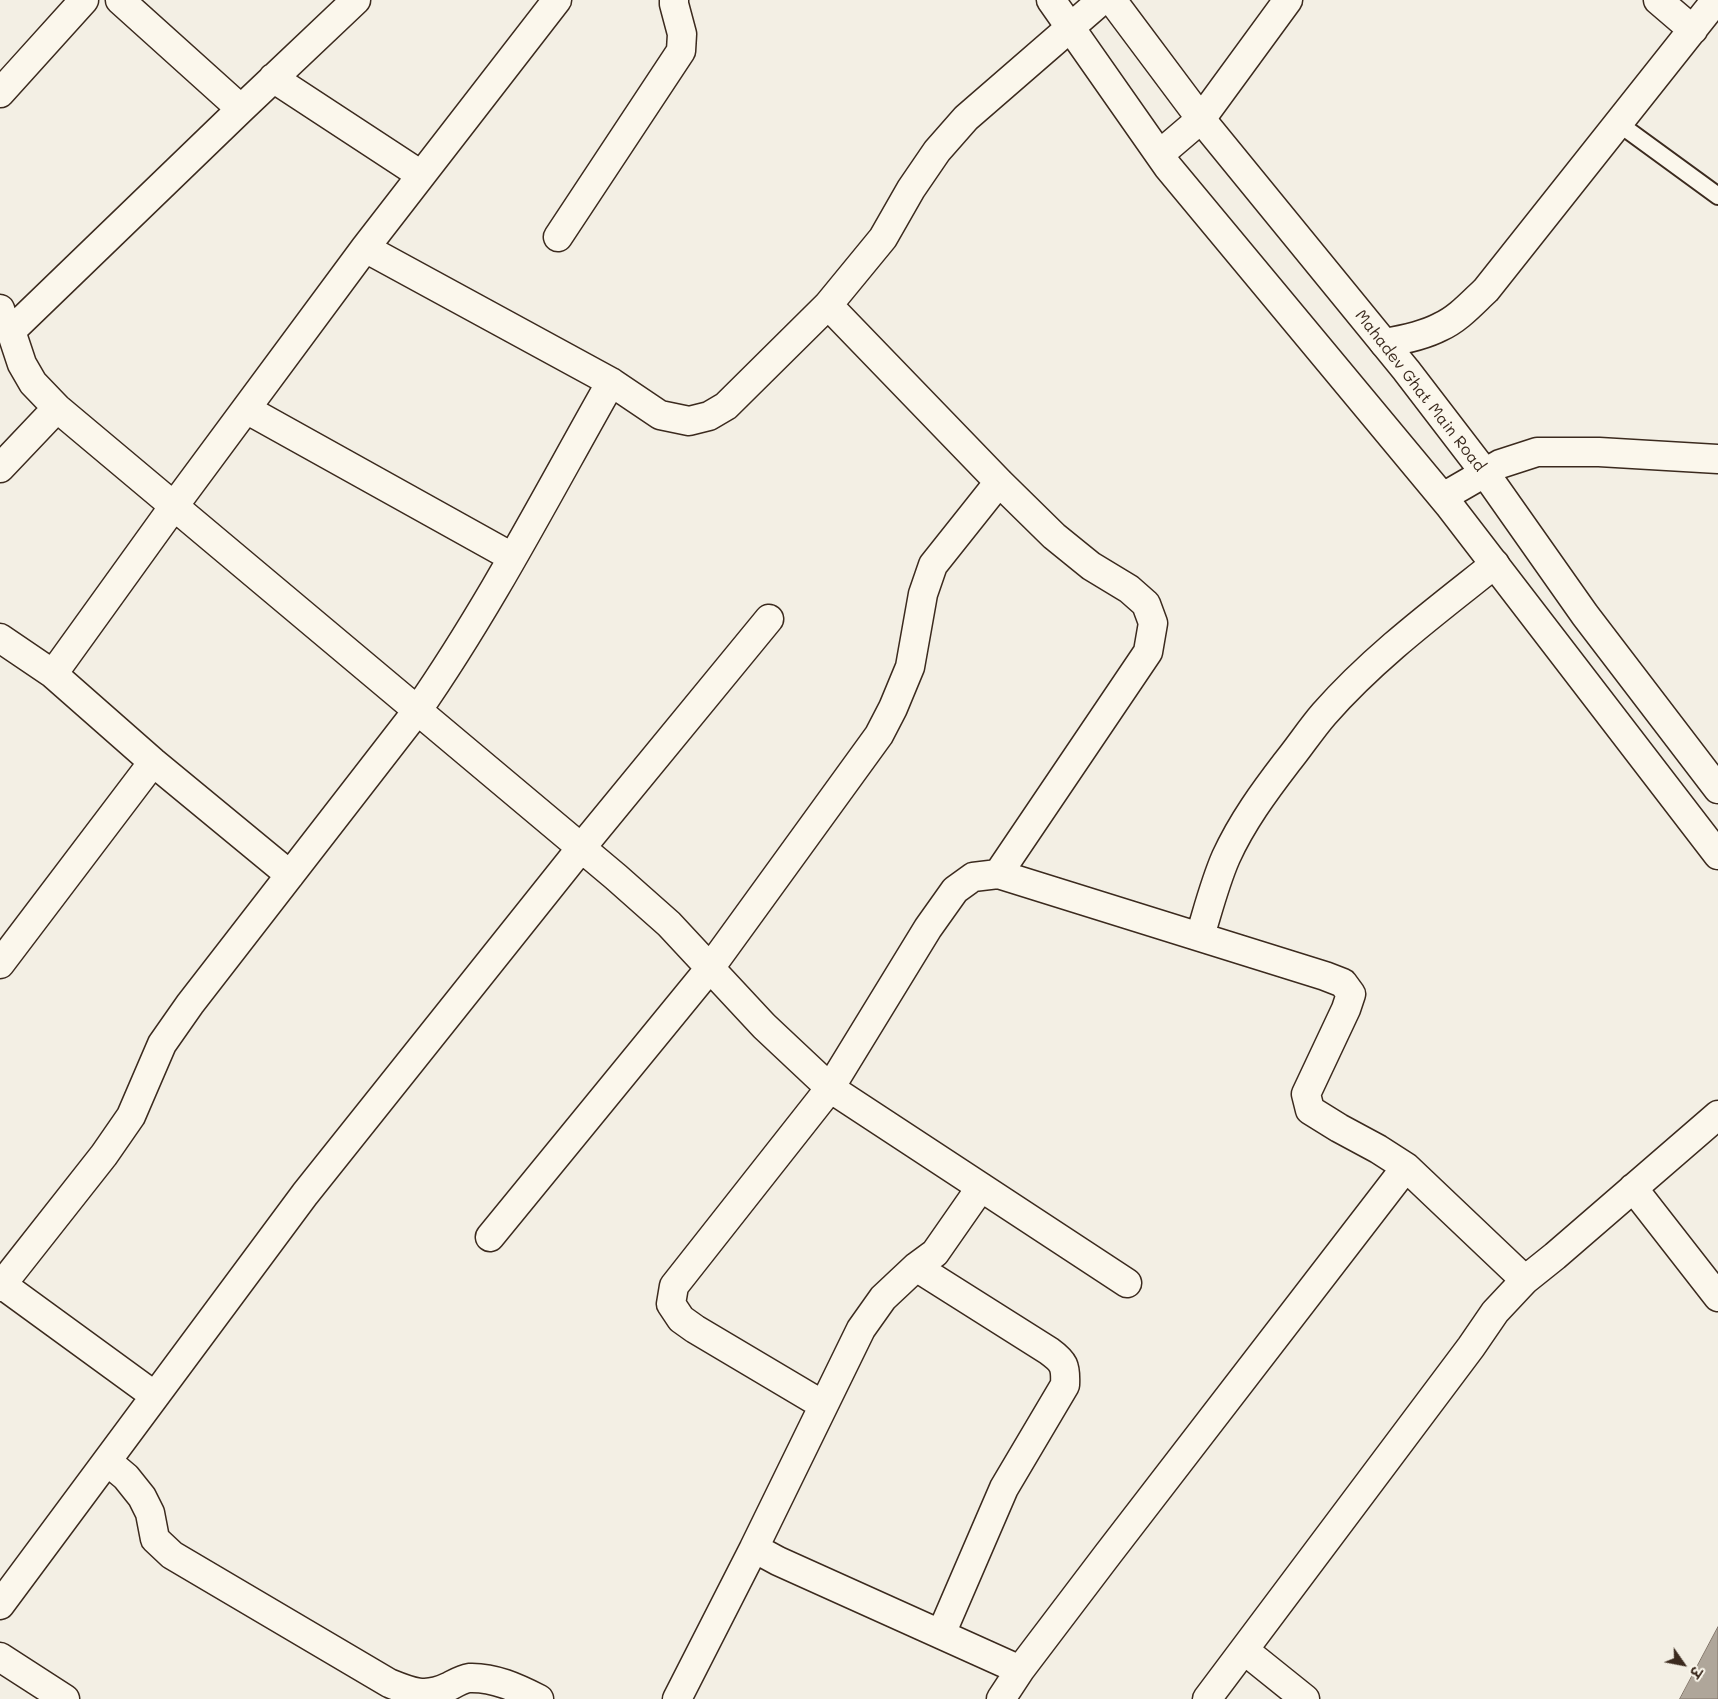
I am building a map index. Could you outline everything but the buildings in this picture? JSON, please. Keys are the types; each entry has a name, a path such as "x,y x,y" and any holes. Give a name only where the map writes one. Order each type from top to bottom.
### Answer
{"street":[{"path":"0,93 84,0"},
{"path":"120,0 241,109"},
{"path":"356,0 241,109 5,320 22,364 33,383 57,408 670,924 764,1026 830,1088 1128,1283"},
{"path":"53,674 174,506 365,248 557,0"},
{"path":"558,238 681,51 682,34 674,0"},
{"path":"1051,0 1168,167 1442,497 1718,855"},
{"path":"365,248 610,382 660,415 689,421 709,416 726,406 828,305 882,238 911,189 943,145 966,118 1102,0"},
{"name":"Mahadev Ghat Main Road","path":"1112,0 1201,119 1384,343 1485,473 1585,615 1718,789"},
{"path":"1160,154 1201,119 1288,0"},
{"path":"1658,0 1693,30"},
{"path":"1384,343 1440,327 1457,316 1486,290 1716,0"},
{"path":"273,78 422,175"},
{"path":"828,305 999,482 1054,536 1091,566 1129,589 1146,604 1153,623 1148,652 998,874"},
{"path":"155,1396 1,1285 104,1155 131,1116 162,1044 190,1004 417,711 448,667 610,382"},
{"path":"0,468 57,408"},
{"path":"246,409 512,557"},
{"path":"1442,497 1500,464 1537,452 1599,452 1718,459"},
{"path":"490,1237 710,968 879,735 893,708 910,667 923,594 933,565 999,482"},
{"path":"1200,936 1226,858 1242,825 1263,794 1324,714 1389,651 1494,564"},
{"path":"0,1605 305,1194 581,848 769,619"},
{"path":"0,638 53,674 153,762 290,875"},
{"path":"0,964 153,762"},
{"path":"823,1405 694,1329 681,1319 671,1304 674,1286 830,1088 928,928 955,890 973,877 998,874 1200,936 1343,983 1351,994 1346,1009 1306,1094 1310,1110 1406,1167 1525,1280"},
{"path":"1207,1699 1471,1347 1495,1312 1525,1280 1718,1114"},
{"path":"1001,1699 1020,1670 1406,1167"},
{"path":"677,1699 754,1548 861,1329 883,1298 916,1267 935,1253 981,1187"},
{"path":"1633,1188 1718,1297"},
{"path":"916,1267 1055,1355 1060,1359 1066,1371 1065,1385 1004,1488 941,1634"},
{"path":"107,1461 126,1477 142,1497 150,1513 155,1539 172,1555 389,1683 412,1693 435,1694 467,1678 495,1680 522,1690 539,1699"},
{"path":"754,1548 778,1561 1020,1670"},
{"path":"1244,1650 1305,1699"},
{"path":"0,1657 65,1699"}],"lane":[{"path":"1618,123 1718,196"}],"shaded area":[{"path":"1718,1627 1718,1699 1680,1699"}]}
